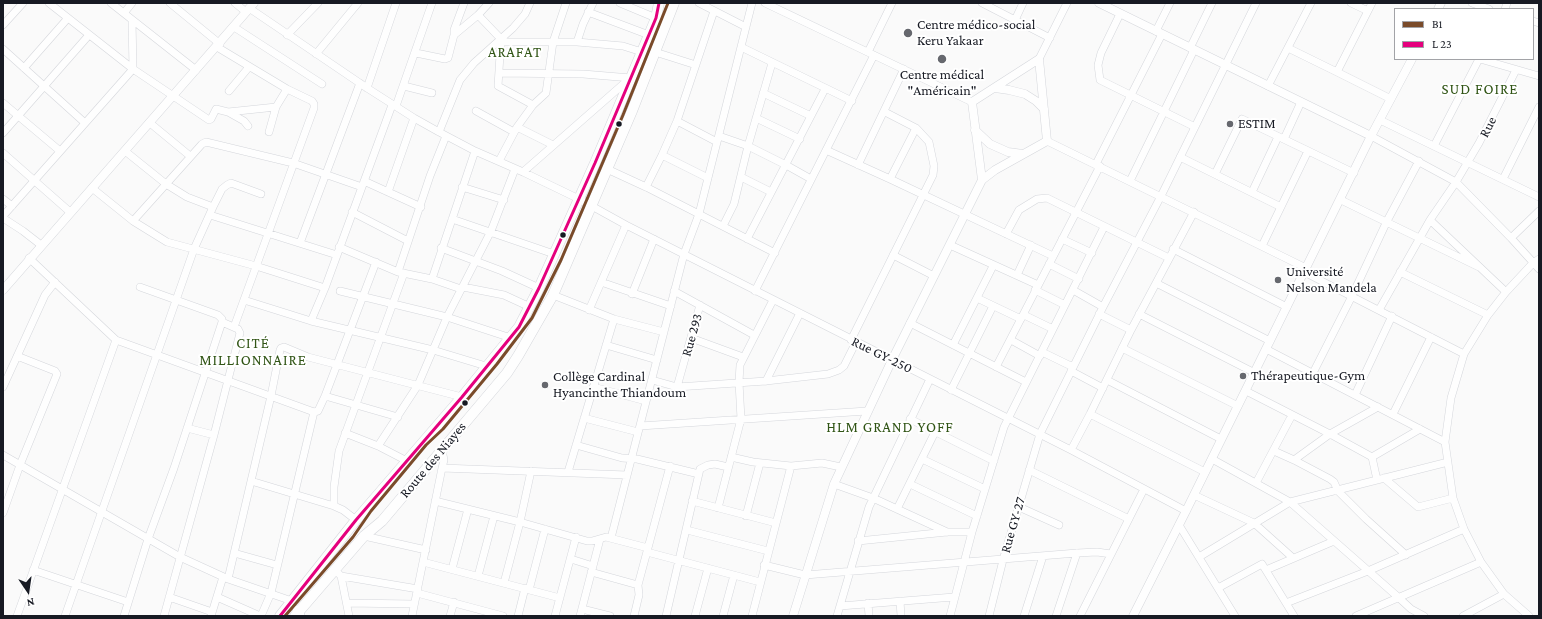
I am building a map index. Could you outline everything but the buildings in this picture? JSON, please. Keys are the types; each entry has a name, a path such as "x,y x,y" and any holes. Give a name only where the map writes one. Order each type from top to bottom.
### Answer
{"main road":[{"name":"Route des Niayes","path":"280,616 356,520 462,397 519,327 539,288 631,78 656,18 659,3"},
{"name":"Route des Niayes","path":"297,614 338,573 364,536 382,521 507,372 553,295 607,169 674,3"}],"street":[{"path":"3,25 23,3"},
{"path":"49,3 133,69 209,120 216,109 228,112 244,121 248,126"},
{"path":"112,3 196,70"},
{"path":"124,13 132,3"},
{"path":"170,3 218,45 249,67 287,89 312,101 314,104 314,108 267,233 234,327"},
{"name":"Rue GY-250","path":"235,3 250,8 287,35 367,88 414,118 446,136 475,151 579,198 626,225 853,341 1040,434 1186,511"},
{"path":"287,35 318,3"},
{"path":"316,54 358,3"},
{"path":"367,88 396,3"},
{"path":"311,321 325,288 352,212 394,105 404,86 432,3"},
{"path":"416,53 445,59 448,58 454,30 464,3"},
{"path":"439,132 460,80 474,63 502,40 513,28 525,14 530,3"},
{"path":"499,161 516,130 533,105 546,93 553,42 566,3"},
{"path":"577,42 588,12 593,3"},
{"path":"620,3 656,18"},
{"path":"699,3 746,27"},
{"path":"611,538 684,254 699,214 752,3"},
{"path":"765,3 972,102"},
{"path":"982,3 995,6 1015,20 1050,38"},
{"path":"1015,20 1023,3"},
{"path":"972,102 1039,59 1067,3"},
{"path":"1099,3 1371,136 1456,182 1511,238 1536,261 1539,269"},
{"path":"996,367 1076,212 1159,33 1170,3"},
{"path":"1130,181 1212,3"},
{"name":"Rue GY-27","path":"989,616 1003,560 1040,434 1099,314 1161,196 1256,3"},
{"path":"1268,86 1311,3"},
{"path":"1351,3 1368,11"},
{"path":"1337,72 1372,3"},
{"path":"1472,3 1486,8"},
{"path":"454,35 478,15 486,4"},
{"path":"756,291 811,179 852,101 890,4"},
{"path":"3,290 29,258 174,96 250,8"},
{"path":"646,187 662,155 676,121 714,11"},
{"path":"588,12 649,35"},
{"path":"1120,14 1101,53 1098,65 1100,80 1195,127"},
{"path":"478,15 502,40 577,42 623,46 642,52"},
{"path":"24,68 68,18"},
{"path":"41,245 23,230 3,217 133,69 132,20"},
{"path":"234,27 322,84"},
{"path":"3,133 89,35"},
{"path":"502,40 497,85 499,88 533,105"},
{"path":"741,47 852,101"},
{"path":"1288,48 1392,99"},
{"path":"3,49 85,123"},
{"path":"655,52 696,65"},
{"path":"1039,59 1047,140"},
{"path":"1132,616 1255,373 1371,136 1412,60"},
{"path":"1434,146 1478,60"},
{"path":"1482,60 1539,76"},
{"path":"722,226 734,204 748,146 772,62"},
{"path":"229,91 249,67"},
{"path":"858,166 904,69"},
{"name":"Rue","path":"1379,310 1430,220 1468,162 1491,121 1516,70"},
{"path":"499,73 583,74 631,78"},
{"path":"523,172 631,78"},
{"path":"300,243 360,83"},
{"path":"404,86 432,93"},
{"path":"995,88 1025,94 1036,101 1044,109"},
{"path":"269,132 276,107 287,89"},
{"path":"748,239 825,89"},
{"path":"763,93 811,116"},
{"path":"972,102 982,180"},
{"path":"1252,192 1301,102"},
{"path":"3,103 60,151"},
{"path":"228,112 276,107"},
{"path":"1503,179 1539,107"},
{"path":"476,110 516,130 553,145"},
{"path":"652,380 677,387 766,381 828,374 839,370 844,366 853,341 893,255 933,175 934,166 929,142 916,128 884,112"},
{"path":"388,192 414,118"},
{"path":"756,118 800,139"},
{"path":"1215,174 1242,120 1354,173"},
{"path":"1380,120 1539,196"},
{"path":"676,121 718,139 748,146 786,164 811,179"},
{"path":"150,123 190,156"},
{"path":"890,179 916,128"},
{"path":"975,130 990,144 1008,152 1023,154"},
{"path":"334,506 336,468 339,451 393,304 408,241 421,207 430,176 446,136"},
{"path":"1047,140 1262,246 1352,296 1464,354"},
{"path":"793,616 834,484 841,467 910,323 982,180 995,170 1047,140"},
{"path":"133,221 190,156 206,142 293,163 363,184 388,192 421,207"},
{"path":"826,150 1053,256"},
{"path":"125,151 166,184 186,197 213,207"},
{"path":"432,279 441,248 475,151"},
{"path":"1262,246 1308,151"},
{"path":"3,153 70,212"},
{"path":"662,155 708,178"},
{"path":"1180,157 1281,207"},
{"path":"1313,373 1352,296 1387,221 1419,161"},
{"path":"378,446 418,385 447,317 491,232 515,169"},
{"path":"607,169 646,187 775,253"},
{"path":"740,177 771,192"},
{"path":"65,616 194,249 213,207 222,189 227,184 231,183 261,194"},
{"path":"462,187 504,200"},
{"path":"92,188 133,221 167,242 256,266 325,288"},
{"path":"1006,234 1019,210 1037,199 1047,198 1169,258"},
{"path":"3,199 12,206"},
{"path":"1341,200 1479,267"},
{"path":"1511,238 1539,211"},
{"path":"352,212 408,241"},
{"path":"1071,450 1139,314 1194,212"},
{"path":"210,215 337,255"},
{"path":"452,219 554,254"},
{"path":"1430,220 1506,292"},
{"path":"589,310 626,225"},
{"path":"950,616 972,532 1008,419 1104,227"},
{"path":"632,294 654,239"},
{"path":"1062,240 1092,253"},
{"path":"950,245 993,266 1017,275 1065,305"},
{"path":"1017,275 1031,245"},
{"path":"339,247 401,272 462,288 504,295 530,307"},
{"path":"441,248 502,271 539,288"},
{"path":"1173,249 1287,307"},
{"path":"893,255 934,276"},
{"path":"29,258 116,340 314,412"},
{"path":"1529,616 1504,594 1481,562 1464,529 1453,498 1446,442 1451,398 1464,354 1488,315 1506,292 1536,261"},
{"path":"216,597 260,616 271,593 314,412 318,410 337,365 376,262"},
{"path":"1049,264 1079,279"},
{"path":"953,345 993,266"},
{"path":"1400,272 1488,315"},
{"path":"3,387 44,296 55,282"},
{"path":"601,282 632,294 671,306"},
{"path":"1156,283 1268,345 1313,373 1446,442"},
{"path":"124,616 148,539 206,373 222,322 222,319 218,315 140,287"},
{"path":"1073,290 1103,307"},
{"path":"340,291 447,317 511,338"},
{"path":"674,291 754,335"},
{"path":"553,295 589,310 664,332"},
{"path":"977,298 993,306 1053,329"},
{"path":"244,300 311,321 433,350 486,366"},
{"path":"718,508 741,419 739,382 740,364 742,357 773,300"},
{"name":"Rue 293","path":"677,387 700,305"},
{"path":"951,390 993,306"},
{"path":"766,381 800,313"},
{"path":"1099,314 1131,330"},
{"path":"1139,314 1255,373"},
{"path":"1355,395 1392,316"},
{"path":"568,472 614,318"},
{"path":"164,616 214,435 240,333 238,329 222,322"},
{"path":"910,323 1026,382"},
{"path":"1393,414 1431,337"},
{"path":"691,338 742,357"},
{"path":"17,616 116,340"},
{"path":"1010,340 1072,369 1103,388"},
{"path":"606,345 657,360"},
{"path":"169,597 211,614 216,597 234,553 281,348 284,347 308,357 337,365 462,397"},
{"path":"1122,348 1238,406"},
{"path":"3,513 20,465 56,374 55,371 17,356"},
{"path":"837,616 858,542 873,498 930,379"},
{"path":"1107,380 1221,439"},
{"path":"593,387 646,401"},
{"path":"1246,391 1372,457 1380,479 1418,506 1453,498"},
{"path":"324,396 398,417"},
{"path":"1294,460 1330,434 1378,407"},
{"path":"584,418 639,429 741,419 868,411"},
{"path":"1090,414 1205,472"},
{"path":"1256,483 1292,415"},
{"path":"910,419 994,461"},
{"path":"187,428 214,435"},
{"path":"1372,457 1420,429"},
{"path":"898,509 935,432"},
{"path":"345,433 378,446 407,461"},
{"path":"576,445 622,458 670,466 699,474"},
{"path":"412,616 444,460 442,450"},
{"path":"1274,451 1327,476 1334,482 1338,490 1406,555"},
{"path":"3,455 180,557 225,578 292,601"},
{"path":"731,457 760,463 791,466 822,463 841,467"},
{"path":"922,459 986,489"},
{"path":"1211,461 1212,459 1290,502 1398,597 1411,612 1424,616"},
{"path":"1199,557 1290,502 1448,462"},
{"path":"746,516 760,463"},
{"path":"666,616 700,469 708,465 721,464 728,467"},
{"path":"634,616 639,595 638,585 670,466"},
{"path":"752,616 764,565 791,466"},
{"path":"442,468 627,475"},
{"path":"1029,470 1129,519"},
{"path":"504,583 520,522 531,471"},
{"path":"251,482 334,506 343,510 356,520"},
{"path":"834,484 873,498 947,532"},
{"path":"910,484 977,516"},
{"path":"1080,616 1144,489"},
{"path":"1194,495 1254,523 1293,558"},
{"path":"436,501 592,541 606,537 611,538 680,560 760,582"},
{"path":"692,501 776,523"},
{"path":"1019,507 1059,525"},
{"path":"452,569 468,509"},
{"path":"478,576 494,516"},
{"path":"1179,525 1235,616"},
{"path":"518,616 545,529"},
{"path":"1286,603 1368,571 1464,529"},
{"path":"687,530 768,551"},
{"path":"858,542 947,532 972,532"},
{"path":"364,536 426,550"},
{"path":"555,616 576,537"},
{"path":"600,539 581,612 610,616"},
{"path":"1266,570 1334,541"},
{"path":"764,565 806,575 850,570 1003,560 1077,553 1097,552 1111,554"},
{"path":"234,553 277,565"},
{"path":"1056,616 1077,553"},
{"path":"1024,616 1042,556"},
{"path":"571,559 592,569 638,585"},
{"path":"423,562 560,598"},
{"path":"1356,616 1481,562"},
{"path":"1218,588 1262,564 1294,616"},
{"path":"695,616 708,568"},
{"path":"33,570 128,602"},
{"path":"349,616 338,573 417,591 454,602 478,613 503,616"},
{"path":"723,616 734,575"},
{"path":"1463,616 1504,594"},
{"path":"840,606 954,597"},
{"path":"900,601 901,616"},
{"path":"450,616 454,602"},
{"path":"346,603 414,604"},
{"path":"868,603 869,616"}],"transit line":[{"path":"280,616 356,520 462,397 519,327 539,288 595,163 656,18 659,3"},
{"name":"B1","path":"285,616 353,537 371,511 426,445 443,429 497,364 532,318 561,260 623,115 668,3"}],"place":[{"name":"Centre médico-social Keru Yakaar","path":"908,33"},
{"name":"Centre médical \"Américain\"","path":"942,59"},
{"name":"ESTIM","path":"1230,124"},
{"name":"Université Nelson Mandela","path":"1278,280"},
{"name":"Thérapeutique-Gym","path":"1243,376"},
{"name":"Collège Cardinal Hyancinthe Thiandoum","path":"545,385"}],"district":[{"name":"ARAFAT","path":"515,52"},
{"name":"SUD FOIRE","path":"1480,89"},
{"name":"CITÉ MILLIONNAIRE","path":"253,352"},
{"name":"HLM GRAND YOFF","path":"890,427"}]}
